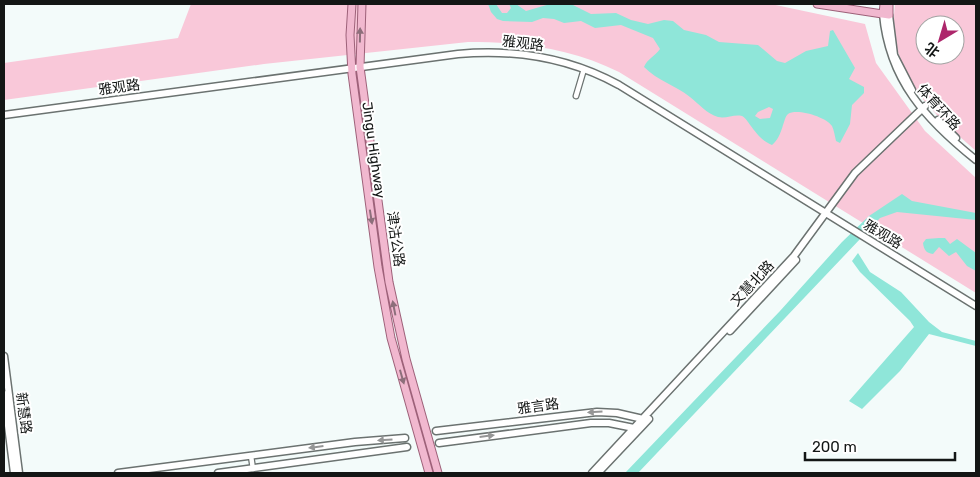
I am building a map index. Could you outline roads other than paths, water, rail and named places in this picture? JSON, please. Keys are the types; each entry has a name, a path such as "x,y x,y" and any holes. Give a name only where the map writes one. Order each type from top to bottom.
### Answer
{"main road":[{"name":"Jingu Highway","path":"352,4 351,66 386,314 429,473"},
{"name":"津沽公路","path":"362,4 360,66 394,309 438,473"},
{"path":"817,4 886,15"},
{"name":"体育环路","path":"884,4 887,44 894,65 904,85 976,160"},
{"name":"体育环路","path":"886,15 889,4"},
{"name":"雅观路","path":"4,114 351,66 486,52 544,57 585,68 632,93 976,304"},
{"name":"体育环路","path":"925,109 976,155"},
{"name":"文慧北路","path":"592,473 794,256 828,213 861,166 925,109"},
{"name":"文慧北路","path":"598,473 785,273 812,240 828,213"},
{"name":"新慧路","path":"4,356 19,473"},
{"name":"新慧路","path":"4,394 14,473"},
{"name":"雅言路","path":"436,431 597,412 617,413 643,419"},
{"name":"雅言路","path":"439,443 591,423 609,423 634,428"},
{"path":"118,473 405,438"},
{"path":"218,473 407,447"}],"street":[{"path":"576,96 585,68"},
{"path":"365,442 368,453"},
{"path":"251,456 252,469"}]}
